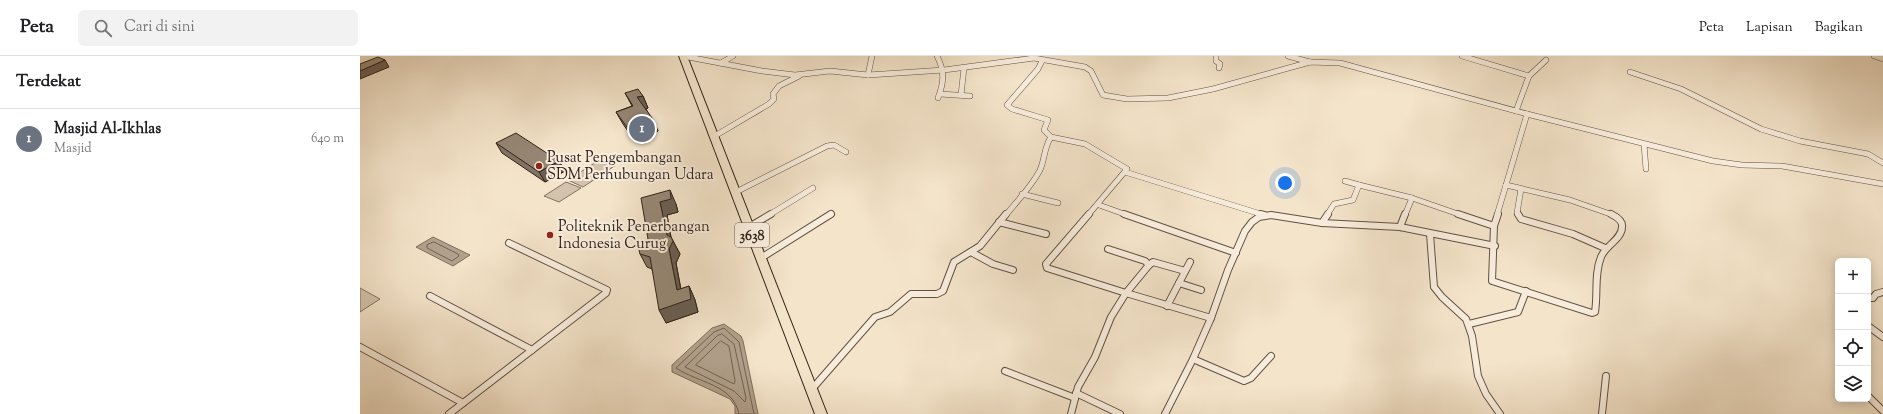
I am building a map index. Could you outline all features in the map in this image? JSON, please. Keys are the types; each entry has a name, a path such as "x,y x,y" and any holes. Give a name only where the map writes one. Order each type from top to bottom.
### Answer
{"main road":[{"name":"3638","path":"683,56 821,414"}],"street":[{"path":"683,56 762,71 795,75 830,71 868,75 944,70 1035,57 1042,61 1088,68 1103,95 1127,99 1168,98 1192,93 1310,62 1319,58 1374,71 1527,114 1724,163 1782,166 1883,184"},
{"path":"709,61 715,56"},
{"path":"721,63 733,56"},
{"path":"868,75 872,56"},
{"path":"937,56 944,70 945,77 939,96 970,96"},
{"path":"1216,56 1216,61 1220,64 1219,68"},
{"path":"1288,56 1310,62"},
{"path":"1462,56 1529,76"},
{"path":"1874,56 1883,59"},
{"path":"1516,111 1529,76 1546,60"},
{"path":"1042,61 1038,69 1007,105 1012,109 1048,120 1044,130 1051,137 1085,144 1127,169 1098,205 1048,259 1046,267 1167,306 1211,318"},
{"path":"961,95 964,68"},
{"path":"1630,72 1651,76 1671,84 1774,134 1796,140 1868,154 1877,158 1883,163"},
{"path":"713,137 769,104 774,100 773,94 779,86 802,74"},
{"path":"1505,185 1598,207 1620,218 1623,224 1621,232 1605,248 1598,263 1596,310 1594,313 1492,281 1495,246 1494,226 1505,185 1527,114"},
{"path":"812,390 875,318 889,313 906,297 911,295 941,293 945,287 954,262 980,246 1040,169 1047,143 1051,137"},
{"path":"1644,144 1646,170"},
{"path":"736,192 826,146 834,145 846,152"},
{"path":"1125,172 1166,186 1264,215 1285,216 1322,223 1400,227 1495,246"},
{"path":"1345,181 1412,198 1494,226"},
{"path":"1322,223 1334,204 1353,200 1359,185"},
{"path":"749,226 813,188"},
{"path":"1521,189 1517,214 1521,218 1573,234 1605,248"},
{"path":"1022,194 1058,203"},
{"path":"1400,227 1412,198"},
{"path":"1098,205 1236,253"},
{"path":"761,258 831,214"},
{"path":"1165,414 1193,359 1245,232 1252,222 1264,215"},
{"path":"999,222 1046,234"},
{"path":"1430,234 1434,287 1469,324 1477,373 1495,408 1500,414"},
{"path":"449,414 601,297 607,290 509,243"},
{"path":"1108,249 1145,261 1149,265"},
{"path":"971,252 993,264 1013,270"},
{"path":"1071,414 1076,395 1095,357 1111,317 1126,293 1153,262 1185,271"},
{"path":"1167,306 1190,262"},
{"path":"1178,283 1202,290"},
{"path":"1469,324 1518,312 1526,292"},
{"path":"1871,298 1873,298 1876,294 1883,292"},
{"path":"430,296 532,350"},
{"path":"1871,328 1883,337"},
{"path":"360,347 463,403"},
{"path":"1193,359 1244,381 1251,378 1271,356"},
{"path":"1005,371 1076,395 1120,414"},
{"path":"1602,414 1606,376"},
{"path":"1871,399 1883,411"}],"shaded area":[{"path":"601,159 616,165 583,187 568,180"},
{"path":"566,182 581,188 559,202 544,196"},
{"path":"360,288 380,299 360,312"}],"water":[{"path":"433,237 470,255 453,266 416,247"},
{"path":"724,324 741,336 743,341 758,414 735,414 735,406 730,399 672,372 672,365 712,328"}],"building":[{"path":"378,57 385,60 360,71 360,64"},
{"path":"638,89 643,96 637,97 652,118 627,127 616,112 633,106 625,93"},
{"path":"516,133 559,161 539,172 496,143"},
{"path":"670,190 671,199 660,202 667,235 671,237 673,241 669,249 677,290 689,286 691,299 659,310 650,257 640,254 639,250 640,246 648,239 641,198"}],"place":[{"name":"Masjid Al-Ikhlas","path":"642,129"},
{"name":"Pusat Pengembangan SDM Perhubungan Udara","path":"539,166"},
{"name":"Politeknik Penerbangan Indonesia Curug","path":"550,235"}]}
